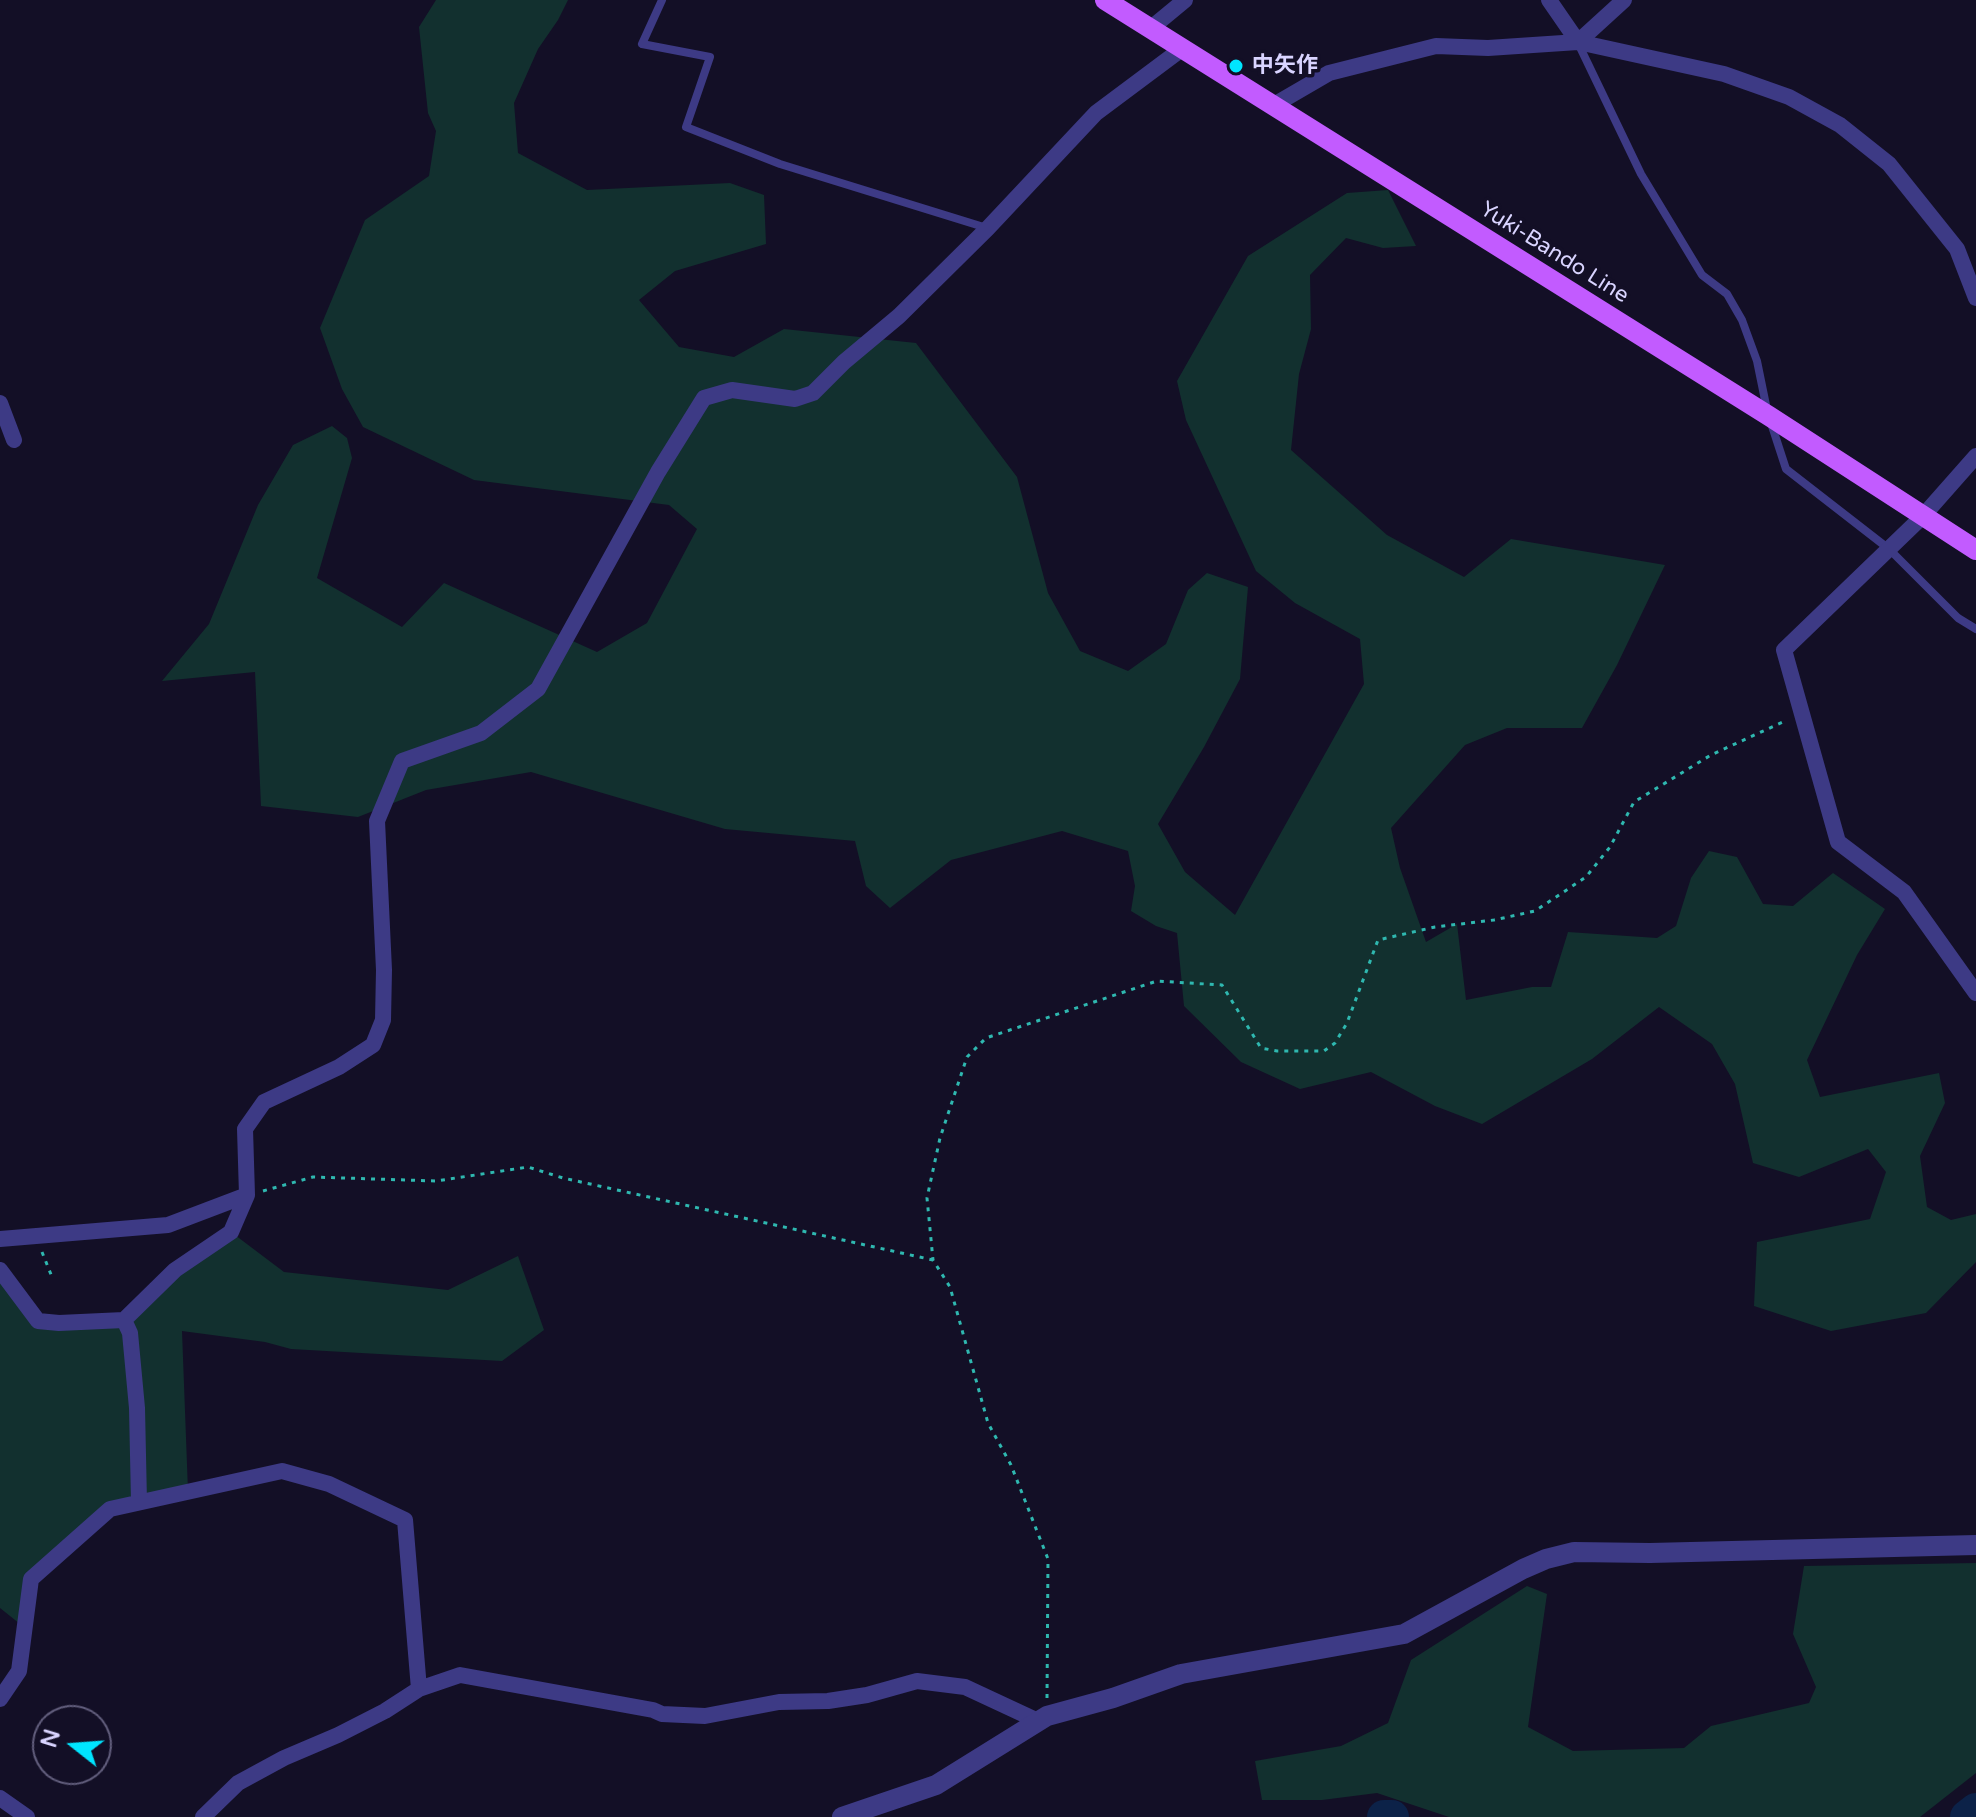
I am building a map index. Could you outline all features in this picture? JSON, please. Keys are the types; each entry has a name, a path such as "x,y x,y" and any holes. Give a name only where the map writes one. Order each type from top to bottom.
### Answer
{"main road":[{"name":"Yuki-Bando Line","path":"1105,0 1769,416 1976,550"}],"street":[{"path":"1150,29 1185,0"},
{"path":"1549,0 1578,42"},
{"path":"1578,42 1624,0"},
{"path":"1274,105 1329,73 1436,46 1488,48 1578,42 1724,74 1789,97 1840,125 1889,164 1957,249 1976,298"},
{"path":"0,1270 38,1321 124,1320 175,1270 231,1232 247,1195 245,1129 264,1102 339,1067 373,1045 383,1020 384,970 377,821 402,761 481,733 538,689 658,472 704,398 732,390 795,399 813,393 844,362 899,316 988,228 1096,113 1183,48"},
{"path":"0,403 14,440"},
{"path":"1976,456 1923,516 1784,650 1838,842 1904,892 1976,993"},
{"path":"0,1239 168,1225 247,1195"},
{"path":"124,1320 130,1333 137,1408 139,1502"},
{"path":"0,1699 19,1671 31,1579 110,1509 282,1471 329,1484 405,1520 419,1689"},
{"path":"842,1817 936,1785 1042,1718 1181,1674 1404,1634 1523,1569 1574,1552 1976,1545"},
{"path":"203,1817 238,1783 385,1711 419,1689 460,1675 662,1714 705,1716 779,1702 828,1701 867,1695 917,1681 965,1687 1042,1718"},
{"path":"0,1798 27,1817"}],"lane":[{"path":"662,0 642,44 710,57 686,127 780,164 988,228"},
{"path":"1578,42 1649,187 1702,275 1727,294 1742,320 1757,361 1769,416 1786,469 1889,549 1958,618 1976,629"}],"path":[{"path":"1042,1718 1048,1559 1011,1465 988,1423 950,1287 933,1260 927,1198 940,1138 967,1057 986,1038 1157,981 1222,985 1261,1048 1324,1051 1335,1043 1347,1023 1378,940 1435,927 1494,920 1535,911 1586,877 1610,847 1634,802 1711,755 1803,712"},
{"path":"247,1195 313,1177 436,1181 528,1167 563,1178 933,1260"},
{"path":"39,1236 43,1261 52,1277"}],"green space":[{"path":"436,0 568,0 538,49 514,103 518,153 587,190 730,183 764,195 766,244 675,271 639,300 679,347 734,357 784,329 916,343 1017,477 1048,593 1080,651 1128,671 1166,644 1188,590 1207,573 1248,587 1240,679 1158,824 1185,872 1235,915 1364,684 1360,639 1295,603 1256,571 1186,420 1177,381 1248,256 1347,193 1388,190 1416,246 1383,248 1346,238 1310,275 1311,329 1299,374 1291,450 1387,535 1464,577 1511,539 1665,565 1617,665 1582,728 1507,728 1465,745 1391,828 1400,868 1426,942 1457,924 1466,1000 1532,987 1551,987 1568,932 1657,938 1676,926 1691,878 1709,851 1737,857 1763,904 1793,906 1833,873 1885,909 1857,955 1807,1060 1820,1097 1939,1073 1945,1103 1920,1156 1927,1207 1951,1220 1976,1214 1976,1262 1926,1313 1831,1331 1754,1306 1757,1242 1870,1219 1886,1172 1868,1149 1799,1177 1753,1163 1735,1084 1712,1044 1659,1007 1592,1059 1482,1124 1435,1106 1371,1072 1300,1089 1241,1062 1184,1006 1177,933 1156,926 1131,911 1135,886 1128,851 1062,831 951,860 890,908 866,886 855,841 725,829 531,772 426,790 358,817 261,806 255,672 162,681 209,624 258,505 293,445 332,426 347,438 352,458 317,578 402,627 444,583 597,652 647,623 697,529 669,505 474,480 363,427 342,389 320,328 365,220 429,176 436,131 428,113 419,27"},
{"path":"231,1232 284,1272 448,1290 518,1256 544,1330 502,1361 291,1349 265,1342 182,1331 188,1491 110,1509 31,1579 25,1628 0,1608 0,1270 38,1321 124,1320"},
{"path":"1976,1563 1976,1773 1920,1817 1449,1817 1377,1793 1322,1800 1262,1800 1255,1761 1341,1746 1388,1723 1411,1660 1527,1586 1547,1594 1528,1727 1573,1751 1684,1748 1711,1726 1809,1703 1816,1687 1793,1634 1804,1566"}],"waterway":[{"path":"1967,1817 1976,1810"},
{"path":"1384,1817 1392,1817"}],"place":[{"name":"中矢作","path":"1236,66"}]}
